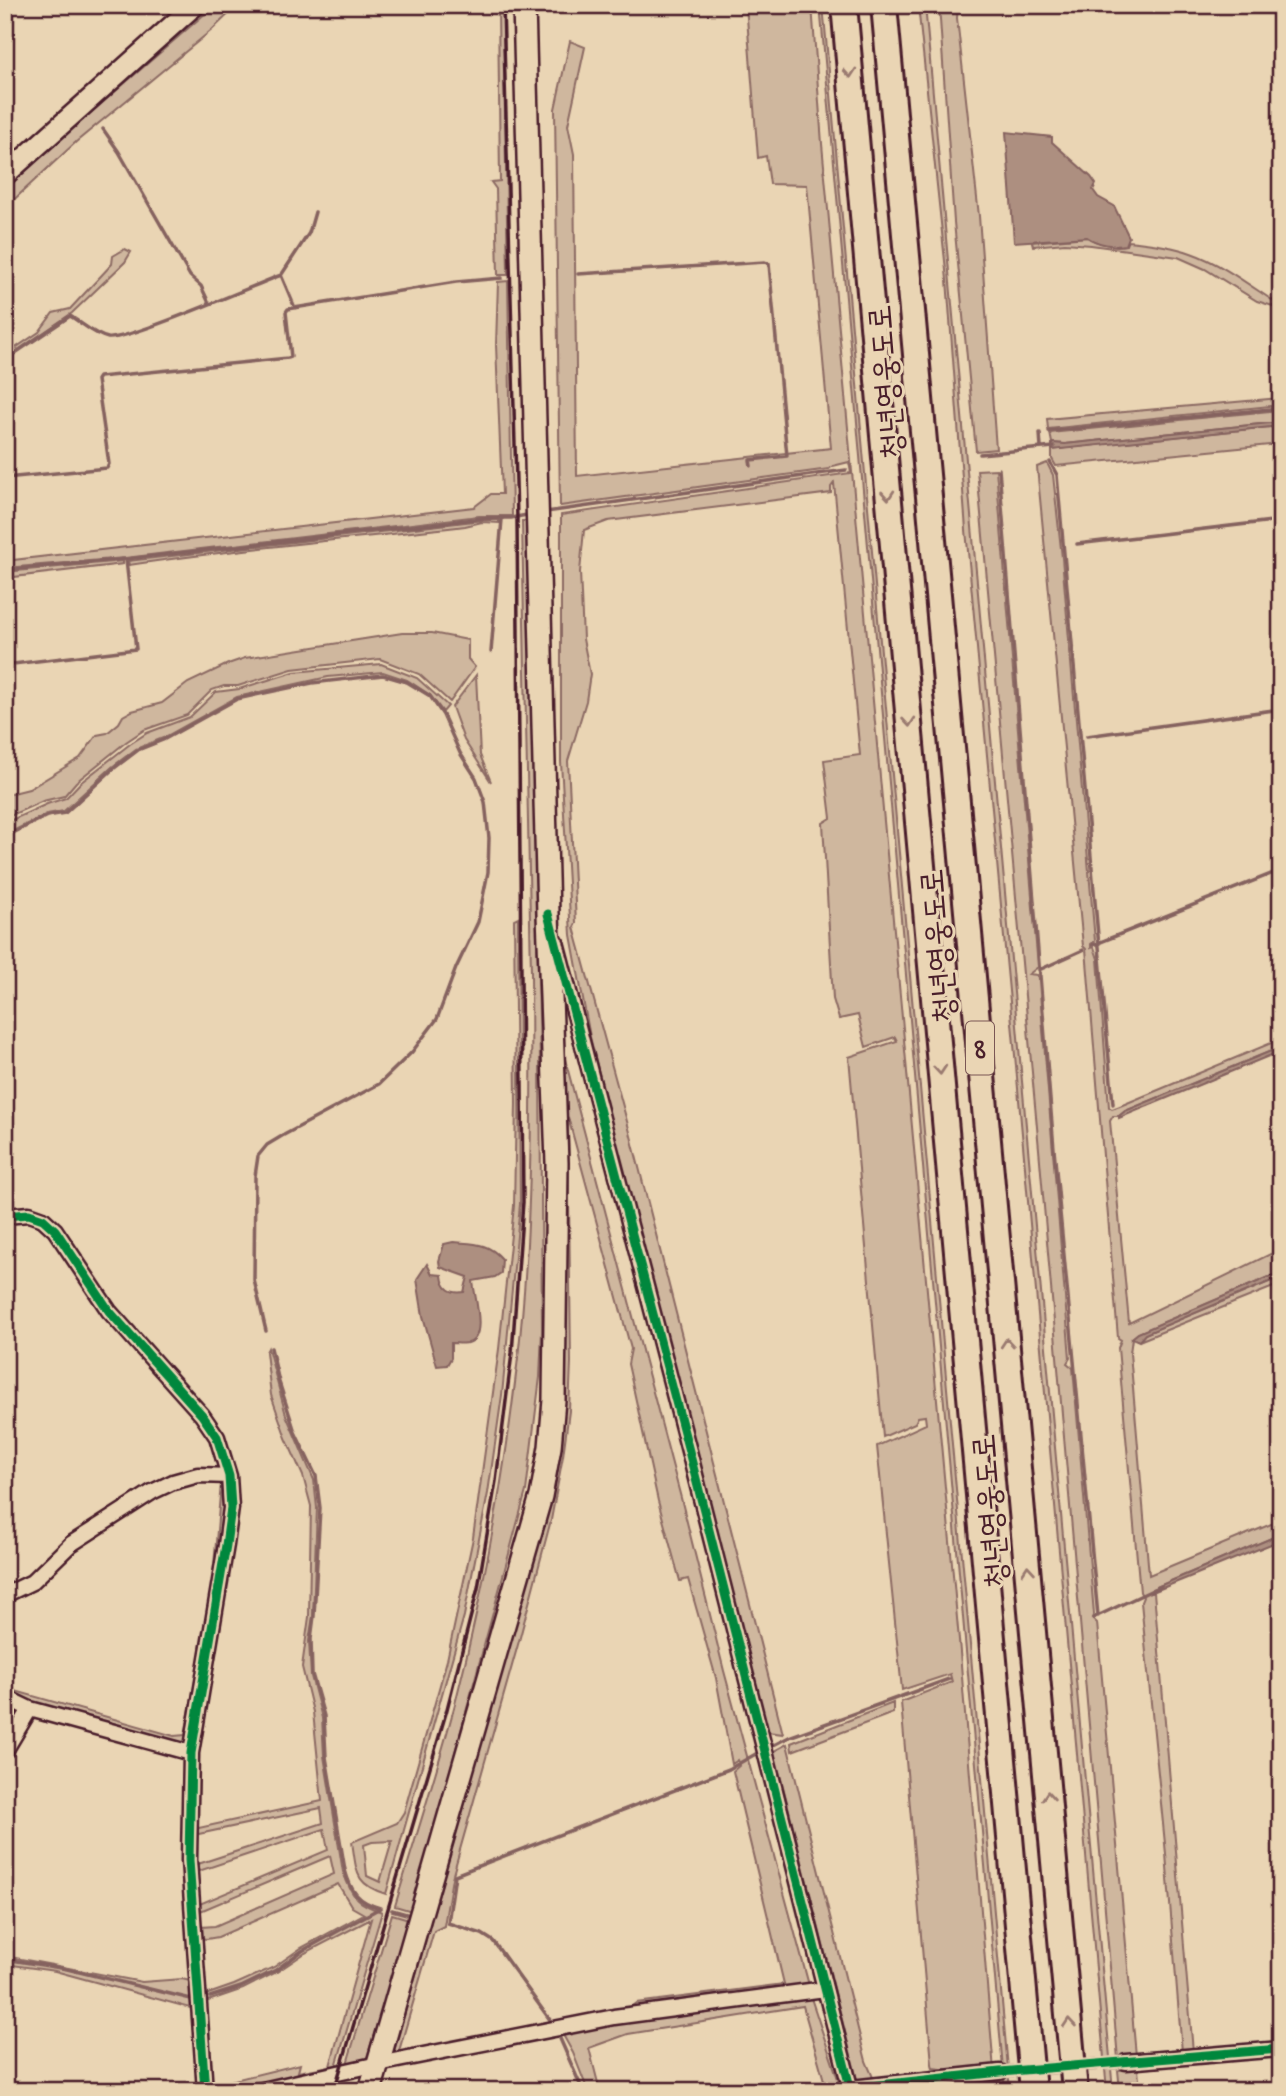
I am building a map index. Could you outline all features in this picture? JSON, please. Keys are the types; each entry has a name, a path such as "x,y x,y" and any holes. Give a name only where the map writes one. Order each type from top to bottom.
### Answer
{"highway":[{"name":"청년영웅도로","path":"844,5 1033,2091"},
{"name":"청년영웅도로","path":"884,5 1075,2091"},
{"path":"888,40 900,5"}],"main road":[{"path":"5,175 195,5"},
{"path":"370,2091 541,1496 550,1447 554,1399 557,1163 548,914 526,10"}],"street":[{"path":"548,914 851,2090 1000,2072"},
{"path":"5,1216 29,1214 43,1219 55,1230 109,1311 202,1415 217,1437 229,1476 231,1508 226,1545 191,1753 190,1874 205,2091"},
{"path":"5,1595 32,1582 71,1544 152,1492 173,1482 198,1475 229,1476"},
{"path":"5,1697 30,1709 191,1753"},
{"path":"5,1751 30,1709"},
{"path":"258,2091 614,2017 825,1989"},
{"path":"1126,2062 1281,2049"}],"shaded area":[{"path":"215,5 238,5 213,29 76,142 5,208 5,187"},
{"path":"498,5 503,5 508,275 498,275 496,189 491,182 500,181"},
{"path":"746,5 812,5 822,144 959,1640 994,2071 975,2073 933,2068 932,2064 901,1702 952,1682 950,1674 902,1690 877,1446 926,1424 925,1416 918,1417 915,1423 883,1437 849,1057 897,1041 895,1037 866,1047 858,1015 839,1019 833,999 823,823 831,818 824,760 860,755 834,483 831,493 608,521 584,530 580,572 583,639 590,674 586,701 568,761 576,923 574,927 631,1136 783,1734 768,1732 590,1037 571,935 561,762 561,515 851,473 849,462 829,469 560,506 555,109 570,41 585,47 568,125 574,154 577,476 831,448 807,185 770,184 766,156 758,158"},
{"path":"820,5 823,5 1010,2091 1005,2091"},
{"path":"918,5 925,5 1113,2091 1107,2091 966,530 947,280"},
{"path":"939,5 958,5 957,18 979,216 996,449 976,451 954,222"},
{"path":"1006,132 1052,137 1052,142 1091,177 1096,184 1093,190 1098,197 1114,206 1129,237 1126,245 1106,244 1087,237 1014,242"},
{"path":"1087,237 1111,245 1125,245 1127,241 1160,245 1203,258 1281,306 1281,318 1273,306 1257,301 1205,269 1178,257 1065,243 1033,246 1032,242"},
{"path":"125,249 131,252 125,262 72,313 5,359 5,355 39,332 53,313 70,309 112,264 113,256"},
{"path":"508,281 512,516 479,516 125,558 5,568 5,561 474,507 491,494 502,494 496,345 498,282"},
{"path":"1281,398 1281,405 1048,429 1047,419"},
{"path":"1281,410 1281,422 1065,444 1052,443 1050,433"},
{"path":"1281,422 1281,426 1052,450 1052,443 1065,444"},
{"path":"1281,426 1281,444 1056,466 1052,459 1052,450"},
{"path":"1047,463 1053,475 1062,558 1095,941 1091,948 1094,947 1098,959 1109,1107 1112,1109 1120,1106 1281,1039 1281,1047 1125,1111 1119,1116 1113,1116 1110,1121 1129,1323 1281,1249 1281,1272 1138,1333 1132,1338 1130,1353 1149,1575 1281,1520 1281,1534 1152,1589 1151,1593 1154,1592 1193,2052 1182,2052 1141,1602 1143,1597 1140,1592 1118,1348 1121,1340 1118,1338 1086,949 1083,946 1037,467"},
{"path":"996,469 1038,967 1029,974 1037,975 1039,981 1070,1358 1067,1363 1073,1368 1094,1614 1092,1618 1097,1623 1136,2056 1118,2059 977,470"},
{"path":"499,520 499,523 482,522 129,565 128,561"},
{"path":"522,521 528,521 540,1061 540,1377 526,1491 412,1911 395,1906 466,1661 507,1445 523,1310 529,1213 531,1069"},
{"path":"123,561 123,564 5,578 5,572"},
{"path":"402,633 432,633 468,640 468,659 475,667 450,702 419,674 380,659 292,669 238,686 224,686 212,690 187,715 144,730 126,742 76,782 64,796 43,801 5,818 5,795 29,789 80,758 97,735 107,733 123,716 162,703 188,683 228,664 245,658"},
{"path":"381,664 417,678 448,706 443,712 430,695 407,680 383,672 328,677 237,697 163,738 136,749 64,811 47,814 5,835 5,823 66,798 80,783 130,744 147,733 190,717 216,692 239,689 294,672"},
{"path":"476,675 480,755 491,782 464,740 452,707"},
{"path":"518,917 520,1204 502,1395 488,1493 464,1616 386,1894 362,1881 352,1842 397,1823 404,1812 447,1660 473,1538 499,1349 514,1206 514,919","holes":["392,1841 380,1882 367,1876 364,1845"]},
{"path":"1281,1047 1281,1051 1119,1118 1125,1111"},
{"path":"565,1059 724,1671 810,1989 625,2011 636,2003 784,1984 733,1771 740,1765 738,1760 732,1764 716,1678 688,1579 680,1581 658,1501 628,1364 631,1349 568,1117 571,1362 569,1411 563,1456 551,1520 452,1878 444,1926 434,1931 399,2051 409,2054 393,2055 539,1541 547,1503 561,1072"},
{"path":"453,1242 491,1249 502,1259 501,1273 495,1277 473,1281 479,1325 477,1333 468,1343 451,1343 451,1358 447,1365 437,1366 423,1316 417,1279 427,1264 432,1274 442,1275 448,1290 464,1292 468,1277 440,1267 444,1244"},
{"path":"1281,1272 1281,1277 1145,1334 1139,1341 1132,1338 1138,1333"},
{"path":"1281,1277 1281,1284 1139,1341 1145,1334"},
{"path":"268,1348 286,1415 314,1480 317,1508 313,1616 309,1641 311,1676 322,1718 324,1756 343,1872 356,1898 382,1912 335,2070 233,2091 211,2091 210,2086 300,2064 298,2072 330,2066 371,1919 243,1989 202,2003 205,1995 274,1967 301,1948 364,1914 352,1907 338,1884 218,1937 198,1938 201,1927 215,1926 334,1874 330,1856 198,1912 197,1905 328,1850 324,1829 196,1872 195,1865 323,1823 321,1808 194,1835 194,1829 322,1801 313,1712 302,1667 309,1617 311,1506 303,1476 271,1395 266,1352"},
{"path":"221,1483 227,1483 229,1507 187,1741 183,1744 47,1710 5,1694 5,1688 174,1736 185,1735 212,1589"},
{"path":"1281,1534 1281,1540 1150,1593 1152,1589"},
{"path":"893,1703 893,1713 792,1751 791,1743"},
{"path":"787,1744 866,2061 875,2082 858,2083 774,1751"},
{"path":"392,1914 409,1919 365,2064 346,2067"},
{"path":"5,1956 142,1982 182,1979 194,1982 194,2009 55,1971 5,1964"},
{"path":"811,1998 842,2091 827,2091 803,2006 628,2034 589,2048 600,2091 588,2091 563,2035 616,2024"},
{"path":"1138,2069 1140,2091 1120,2091 1118,2070"}],"waterway":[{"path":"103,129 190,276 201,286 209,303"},
{"path":"282,274 309,233 315,212"},
{"path":"578,274 765,262 769,264 787,456 750,460 751,466"},
{"path":"5,360 70,316 93,332 108,338 120,337 281,275 295,308"},
{"path":"5,478 107,468 109,464 97,380 99,377 288,358 291,357 286,312 288,309 456,282 502,278"},
{"path":"1049,431 1281,408"},
{"path":"1040,433 1041,448"},
{"path":"980,454 1054,447"},
{"path":"1050,462 1057,475 1113,1104"},
{"path":"999,469 1054,1149 1098,1616"},
{"path":"546,512 846,470"},
{"path":"5,570 532,514"},
{"path":"491,652 502,519"},
{"path":"1077,544 1281,520"},
{"path":"5,665 136,649 126,560"},
{"path":"5,837 47,816 65,813 138,750 163,740 237,699 312,683 383,675 407,682 430,696 443,715 460,753 476,778 485,802 489,838 488,872 478,922 456,968 437,1019 412,1052 379,1084 282,1136 267,1145 258,1156 255,1176 254,1280 266,1331"},
{"path":"1087,736 1281,709"},
{"path":"1093,945 1281,870"},
{"path":"1039,970 1083,950"},
{"path":"271,1348 295,1432 316,1476 320,1508 311,1639 312,1674 324,1716 326,1757 345,1870 356,1895 366,1903 380,1908"},
{"path":"1093,1618 1161,1586"},
{"path":"768,1748 789,1737 949,1679"},
{"path":"553,2024 493,1941 482,1934 448,1923 455,1875 729,1769 761,1751"},
{"path":"210,1997 241,1987 276,1970 302,1951 380,1908"},
{"path":"392,1910 410,1915"},
{"path":"5,1959 67,1969 191,1999"},
{"path":"558,2034 583,2091"}],"tunnel":[{"path":"1000,2072 1126,2062"}],"railway":[{"path":"334,2091 446,1713 478,1588 496,1481 512,1353 523,1202 517,519 503,5"}],"cycle path":[{"path":"548,914 690,1455 851,2091"},
{"path":"5,1216 29,1214 43,1219 55,1230 109,1311 202,1415 217,1437 229,1476 231,1508 226,1545 191,1753 189,1860 205,2091"},
{"path":"851,2088 1000,2072 1281,2049"}]}
